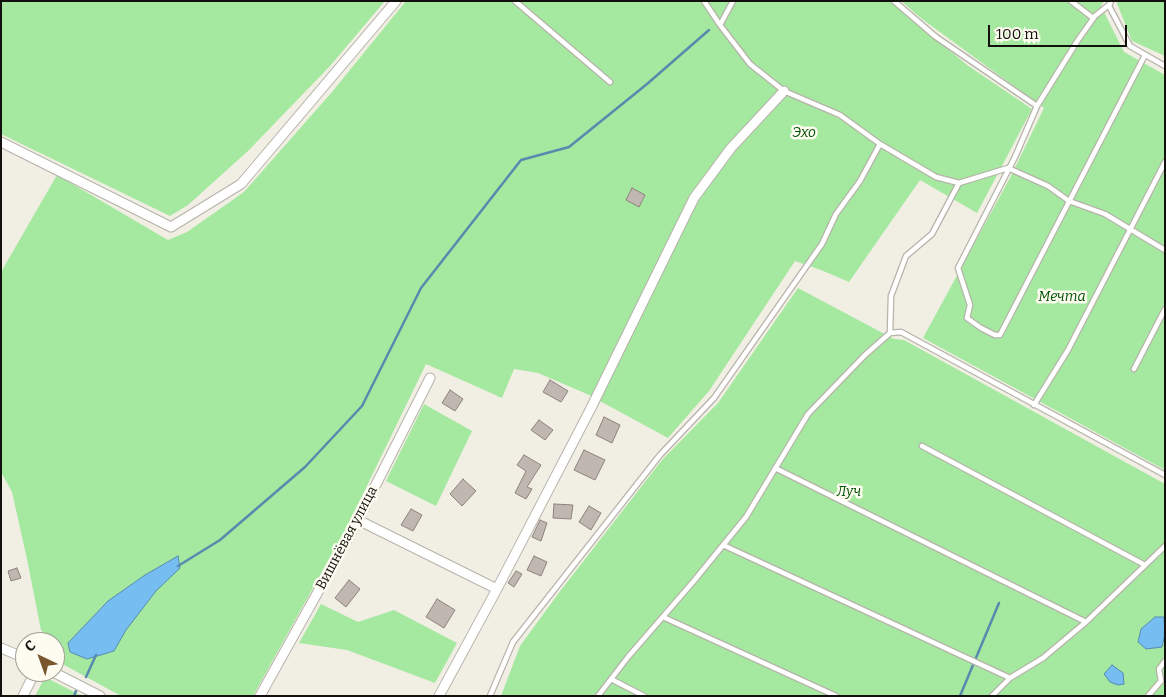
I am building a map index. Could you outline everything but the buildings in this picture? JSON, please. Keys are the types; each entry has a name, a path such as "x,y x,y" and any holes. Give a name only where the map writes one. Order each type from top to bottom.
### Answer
{"street":[{"path":"1,142 171,227 241,184 396,1"},
{"path":"440,696 498,589 590,410 694,198 731,148 784,90"},
{"name":"Вишнёвая улица","path":"260,696 358,520 430,378"},
{"path":"358,520 498,589"},
{"path":"1,648 15,654"},
{"path":"65,678 100,696"},
{"path":"23,696 30,682"}],"lane":[{"path":"515,1 610,82"},
{"path":"704,1 750,64 784,90 840,115 880,144 936,177 959,183 1008,168 1048,186 1070,201 1105,214 1165,250"},
{"path":"720,25 733,1"},
{"path":"894,1 936,37 1037,106"},
{"path":"1072,1 1093,18"},
{"path":"1111,3 1093,18 1037,106 1015,157 958,268 970,305 967,318 981,328 995,335 1000,335 1145,55"},
{"path":"1111,3 1109,6 1130,46 1165,66"},
{"path":"490,696 513,642 660,455 714,398 822,244 836,214 860,182 880,144"},
{"path":"1034,405 1068,350 1165,162"},
{"path":"890,333 891,296 906,256 932,234 959,183"},
{"path":"1134,369 1165,309"},
{"path":"598,696 746,517 808,414 865,355 890,333 901,332 1165,475"},
{"path":"922,446 1145,565"},
{"path":"775,468 1086,622"},
{"path":"723,545 1010,678"},
{"path":"992,696 1010,678 1043,658 1086,622 1165,546"},
{"path":"663,616 836,696"},
{"path":"1148,696 1161,681 1159,669 1165,661"},
{"path":"611,678 644,696"}],"green space":[{"path":"1,1 385,1 330,66 248,151 188,205 170,216 1,134"},
{"name":"Эхо","path":"406,1 890,1 967,65 1032,109 977,213 920,180 849,282 795,261 709,391 668,438 587,394 538,373 514,369 502,398 426,364 348,525 253,696 121,696 65,665 65,632 43,632 41,630 12,492 1,472 1,272 57,175 168,240 187,232 244,192 332,92"},
{"name":"Мечта","path":"901,1 1104,1 1101,6 1124,52 1165,75 1165,470 923,338 1011,176 1044,108 922,19"},
{"path":"1116,1 1165,1 1165,56 1132,41"},
{"name":"Луч","path":"798,288 894,339 904,340 1165,484 1165,696 501,696 520,646 662,460 718,403"},
{"path":"424,404 472,431 436,506 386,481"},
{"path":"321,604 358,622 394,610 457,643 435,683 347,650 299,643"},
{"path":"42,682 55,682 82,696 35,696"}],"water":[{"path":"178,556 180,568 156,591 126,630 114,651 87,659 70,652 68,643 108,601 145,575"},
{"path":"1155,617 1164,617 1165,634 1162,647 1146,649 1138,642 1141,629"},
{"path":"1112,665 1123,673 1124,684 1118,685 1110,682 1104,674"}],"waterway":[{"path":"178,566 220,540 305,467 362,406 421,288 521,160 569,147 647,84 709,30"},
{"path":"960,696 999,603"},
{"path":"86,677 96,655"},
{"path":"74,696 76,691"}]}
